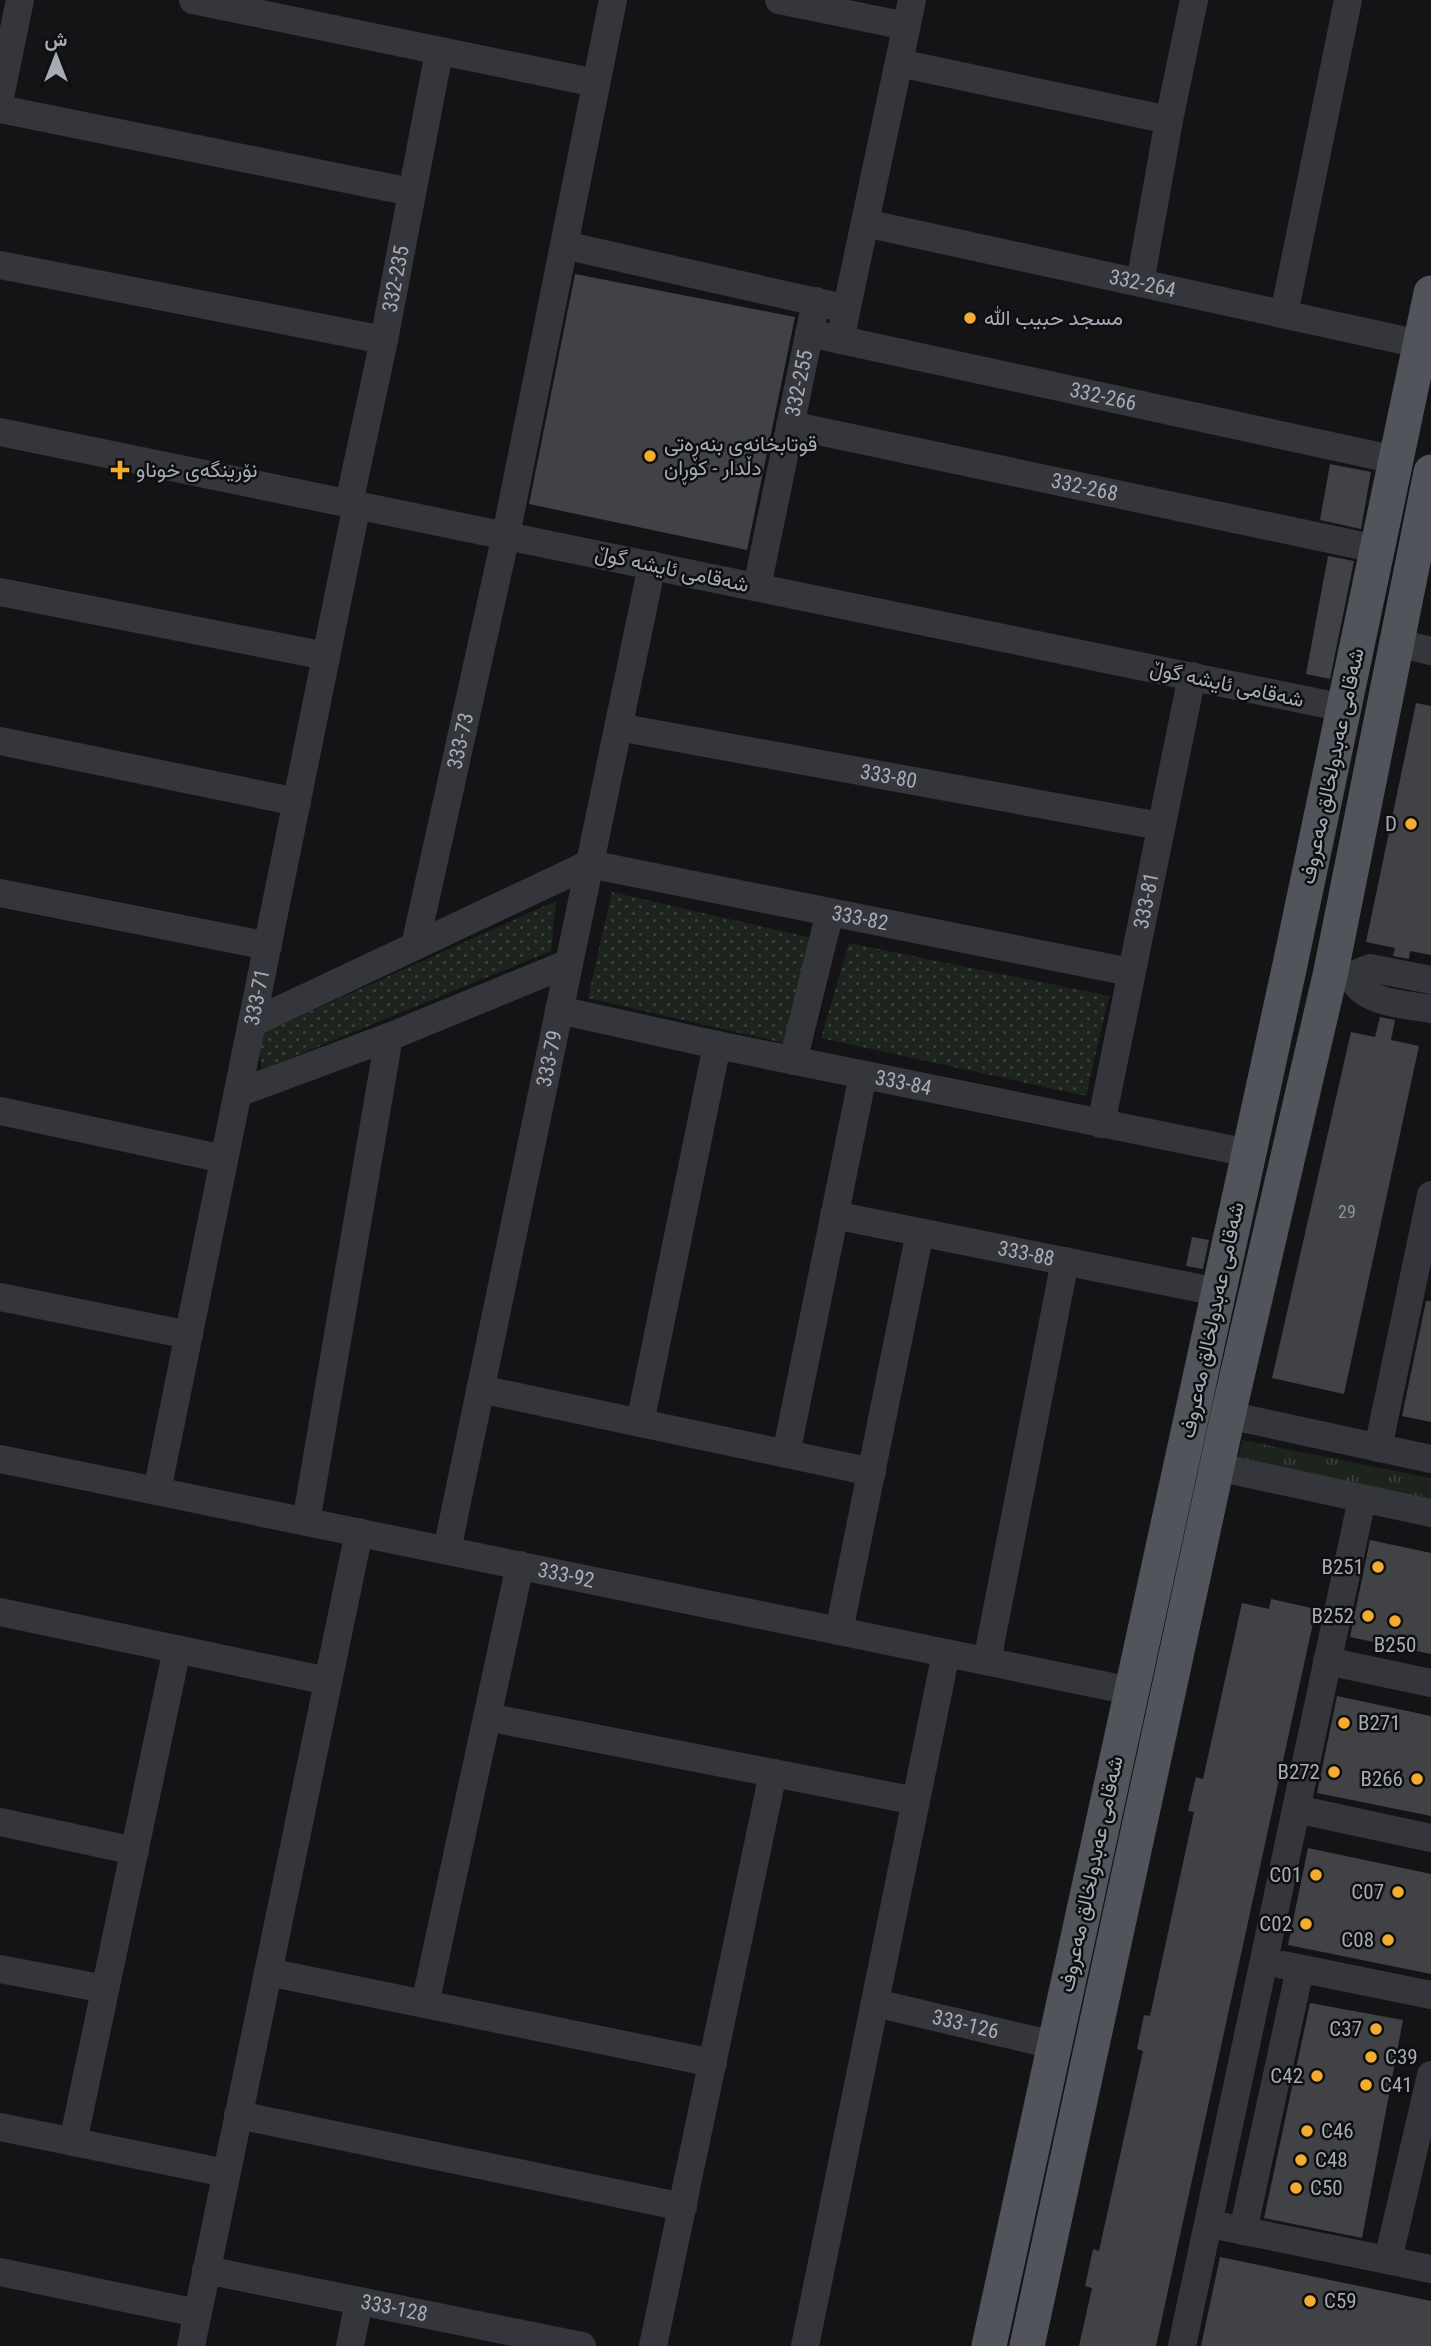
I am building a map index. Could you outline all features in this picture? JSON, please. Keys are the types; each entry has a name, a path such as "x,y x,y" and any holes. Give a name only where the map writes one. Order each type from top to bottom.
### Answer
{"main road":[{"name":"شەقامی عەبدولخالق مەعروف","path":"989,2346 1291,960 1431,293"},
{"name":"شەقامی عەبدولخالق مەعروف","path":"1027,2346 1228,1415 1341,973 1397,643 1431,472"},
{"path":"1291,960 1341,973"},
{"path":"1082,1918 1118,1925"}],"street":[{"path":"0,97 20,0"},
{"path":"193,0 596,83"},
{"name":"333-73","path":"415,946 506,535 613,0"},
{"path":"779,0 909,13 840,340"},
{"path":"1140,283 1194,0"},
{"path":"1284,314 1348,0"},
{"name":"332-235","path":"353,503 439,52"},
{"path":"899,63 1169,120"},
{"path":"0,109 411,192"},
{"name":"332-264","path":"865,223 1420,344"},
{"path":"564,245 847,309"},
{"path":"0,265 384,340"},
{"name":"332-255","path":"757,587 816,301"},
{"name":"332-266","path":"809,333 1396,460"},
{"name":"332-268","path":"790,425 1377,549"},
{"name":"شەقامی ئایشە گوڵ","path":"0,432 1344,708"},
{"name":"333-71","path":"157,1491 326,656 353,503"},
{"name":"333-79","path":"447,1550 652,565"},
{"path":"0,592 326,656"},
{"path":"1397,643 1431,651"},
{"name":"333-81","path":"1101,1124 1192,677"},
{"name":"333-80","path":"618,727 1160,826"},
{"path":"0,741 297,802"},
{"path":"252,1023 589,864"},
{"name":"333-82","path":"589,864 1130,972"},
{"path":"0,893 268,946"},
{"path":"793,1061 830,912"},
{"path":"238,1093 389,1037 569,963"},
{"path":"1341,973 1370,968 1431,980"},
{"path":"1341,973 1371,997 1431,1009"},
{"name":"333-84","path":"559,1010 793,1061 1249,1153"},
{"path":"306,1522 389,1037"},
{"path":"640,1423 717,1045"},
{"path":"786,1454 863,1075"},
{"path":"0,1111 224,1159"},
{"path":"1378,1448 1422,1280 1431,1195"},
{"name":"333-88","path":"834,1215 1218,1292"},
{"path":"839,1631 920,1232"},
{"path":"986,1661 1065,1261"},
{"path":"0,1297 189,1335"},
{"path":"480,1389 873,1472"},
{"path":"1228,1415 1431,1459"},
{"name":"333-92","path":"1,1465 157,1491 1131,1691"},
{"path":"1217,1467 1431,1513"},
{"path":"1182,2346 1363,1499"},
{"path":"191,2346 359,1532"},
{"path":"425,2004 520,1565"},
{"path":"0,1612 328,1681"},
{"path":"74,2142 177,1649"},
{"path":"805,2346 946,1653"},
{"path":"1327,1661 1431,1683"},
{"path":"487,1717 916,1801"},
{"path":"653,2346 773,1773"},
{"path":"1296,1809 1431,1838"},
{"path":"0,1822 135,1851"},
{"path":"1263,1962 1431,1995"},
{"path":"0,1969 106,1989"},
{"path":"1243,2231 1300,1969"},
{"path":"268,1972 713,2063"},
{"name":"333-126","path":"875,2003 1054,2045"},
{"path":"1388,2260 1431,2075"},
{"path":"238,2115 682,2207"},
{"path":"0,2127 226,2173"},
{"path":"1208,2223 1431,2269"},
{"name":"333-128","path":"206,2270 359,2301 502,2338 582,2346"},
{"path":"0,2272 197,2314"},
{"path":"349,2346 359,2301"}],"green space":[{"path":"612,892 812,938 788,1044 588,998"},
{"path":"556,901 551,951 261,1070 260,1034"},
{"path":"849,943 1109,996 1086,1096 821,1038"},
{"path":"1242,1440 1431,1478 1431,1499 1238,1460"}],"building":[{"path":"575,274 795,317 747,550 529,504"},
{"path":"1330,464 1371,472 1361,529 1320,520"},
{"path":"1328,556 1354,561 1330,679 1306,674"},
{"name":"D","path":"1416,703 1431,706 1431,955 1410,951 1409,959 1393,956 1395,948 1366,942"},
{"path":"1380,1017 1395,1020 1391,1040 1419,1046 1344,1394 1272,1378 1351,1032 1375,1037"},
{"path":"1192,1237 1209,1240 1203,1269 1186,1266"},
{"path":"1426,1301 1431,1301 1431,1422 1402,1416"},
{"path":"1370,1540 1431,1553 1431,1654 1350,1637"},
{"path":"1271,1599 1316,1609 1156,2346 1079,2346 1092,2288 1085,2286 1093,2249 1099,2251 1143,2051 1137,2049 1144,2015 1150,2016 1194,1812 1188,1811 1196,1777 1203,1779 1242,1603 1269,1609"},
{"path":"1337,1696 1431,1716 1431,1816 1317,1793"},
{"path":"1308,1848 1431,1874 1431,1974 1288,1945"},
{"path":"1310,2003 1403,2020 1362,2238 1264,2218"},
{"path":"1220,2257 1431,2301 1431,2346 1201,2346"}],"place":[{"name":"مسجد حبيب الله","path":"970,318"},
{"name":"قوتابخانەی بنەڕەتی دڵدار - کوڕان","path":"650,456"},
{"name":"نۆرینگەی خوناو","path":"120,470"},
{"name":"D","path":"1411,824"},
{"name":"B251","path":"1378,1567"},
{"name":"B252","path":"1368,1616"},
{"name":"B250","path":"1395,1621"},
{"name":"B271","path":"1344,1723"},
{"name":"B272","path":"1334,1772"},
{"name":"B266","path":"1417,1779"},
{"name":"C01","path":"1316,1875"},
{"name":"C07","path":"1398,1892"},
{"name":"C02","path":"1306,1924"},
{"name":"C08","path":"1388,1940"},
{"name":"C37","path":"1376,2029"},
{"name":"C39","path":"1371,2057"},
{"name":"C42","path":"1317,2076"},
{"name":"C41","path":"1366,2085"},
{"name":"C46","path":"1307,2131"},
{"name":"C48","path":"1301,2160"},
{"name":"C50","path":"1296,2188"},
{"name":"C59","path":"1310,2301"}]}
